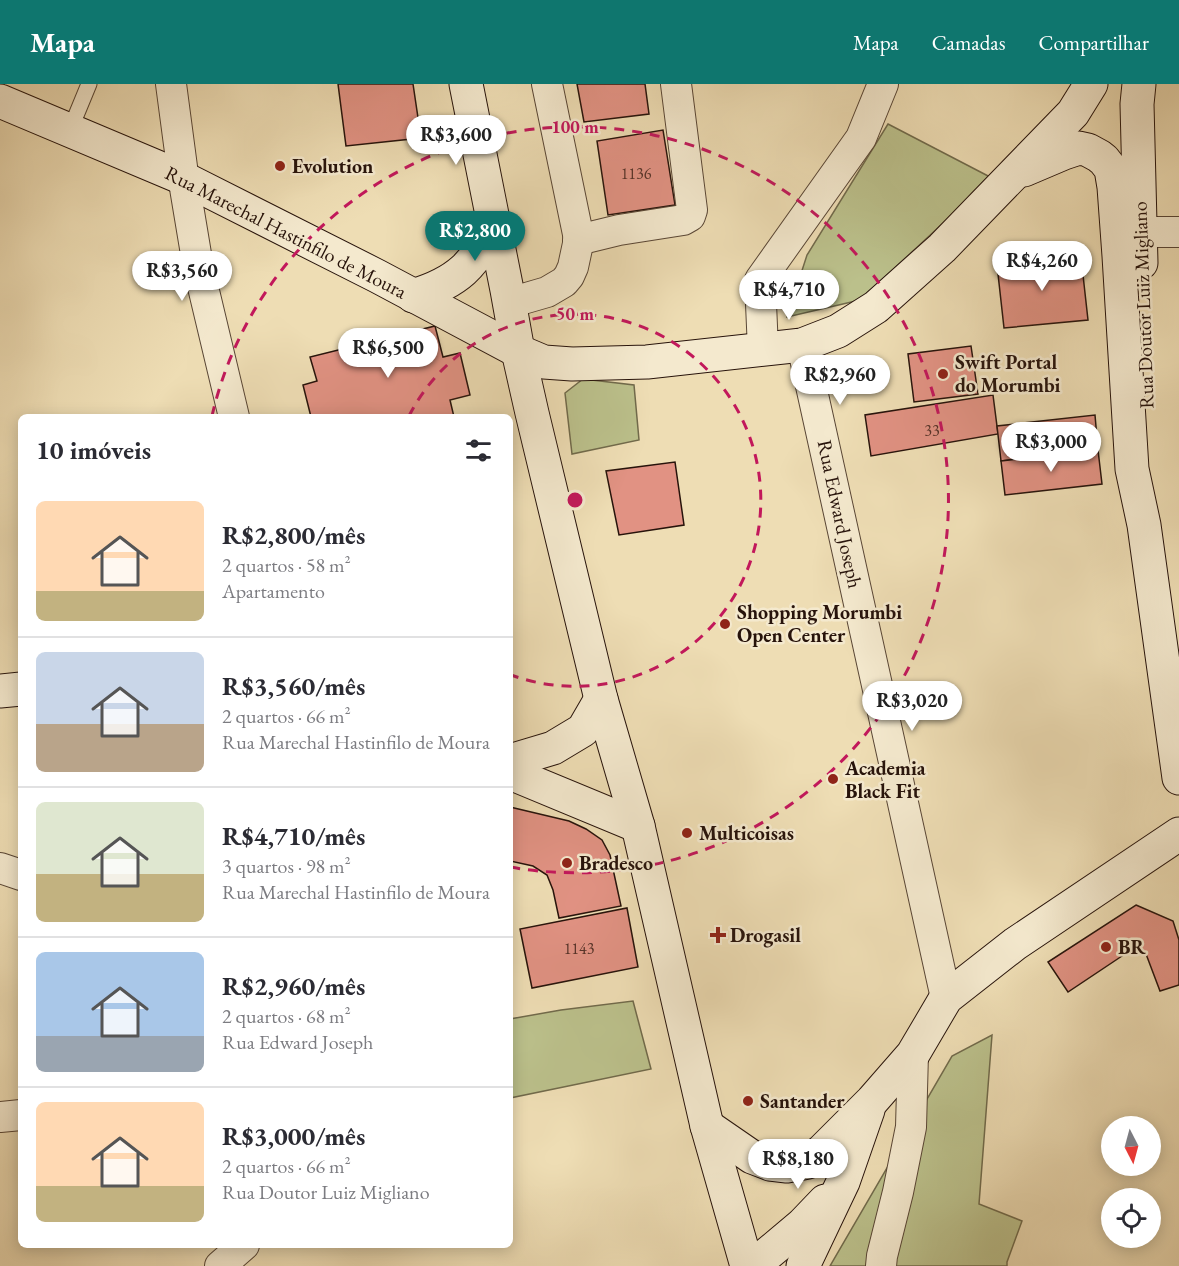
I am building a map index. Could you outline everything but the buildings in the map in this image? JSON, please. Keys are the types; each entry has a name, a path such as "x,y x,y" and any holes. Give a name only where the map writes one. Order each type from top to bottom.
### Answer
{"main road":[{"path":"466,84 532,412 601,699 638,826 707,1126 747,1266"},
{"path":"1010,176 1073,113 1091,84"},
{"name":"Rua Doutor Luiz Migliano","path":"1140,84 1128,227 1132,469 1144,525 1179,778"},
{"name":"Rua Marechal Hastinfilo de Moura","path":"0,100 183,178 518,351 544,362 572,364 647,362 763,350 802,345 838,331 876,307 942,248 1010,176"},
{"name":"Rua Doutor Luiz Migliano","path":"1010,176 1079,148 1088,150 1104,159 1111,169 1114,187 1128,227"},
{"path":"413,296 448,282 462,271 476,257 493,223"},
{"path":"469,325 505,366 532,412"},
{"path":"0,692 18,689"},
{"path":"513,760 553,748 582,730 601,699"},
{"path":"513,774 638,826"},
{"path":"707,1126 752,1157 770,1164 787,1166 808,1162 872,1101 913,1054 946,998 1015,944 1179,834"},
{"path":"802,1266 843,1182 872,1101"},
{"path":"753,1266 802,1225 843,1182"}],"street":[{"path":"171,84 183,178 198,266 233,414"},
{"path":"509,303 547,292 564,282 573,267 578,240 547,84"},
{"path":"578,240 619,230 683,220 690,216 692,210 676,84"},
{"path":"763,350 760,280 861,138 883,84"},
{"path":"1128,227 1179,232"},
{"name":"Rua Edward Joseph","path":"802,345 946,998"},
{"path":"0,868 18,874"},
{"path":"880,1266 911,1127 913,1054"},
{"path":"0,1117 18,1114"},
{"path":"220,1266 241,1248"}],"lane":[{"path":"70,130 83,88"}],"green space":[{"path":"888,124 992,178 860,300 787,317 807,255"},
{"path":"583,379 634,385 639,440 572,454 565,393"},
{"path":"633,1001 651,1069 513,1097 513,1018"},
{"path":"992,1035 979,1204 1022,1221 1007,1266 830,1266 952,1056"}],"place":[{"name":"Evolution","path":"280,166"},
{"name":"Swift Portal do Morumbi","path":"943,374"},
{"name":"Shopping Morumbi Open Center","path":"725,624"},
{"name":"Academia Black Fit","path":"833,779"},
{"name":"Multicoisas","path":"687,833"},
{"name":"Bradesco","path":"567,863"},
{"name":"Drogasil","path":"718,935"},
{"name":"BR","path":"1106,947"},
{"name":"Santander","path":"748,1101"}]}
